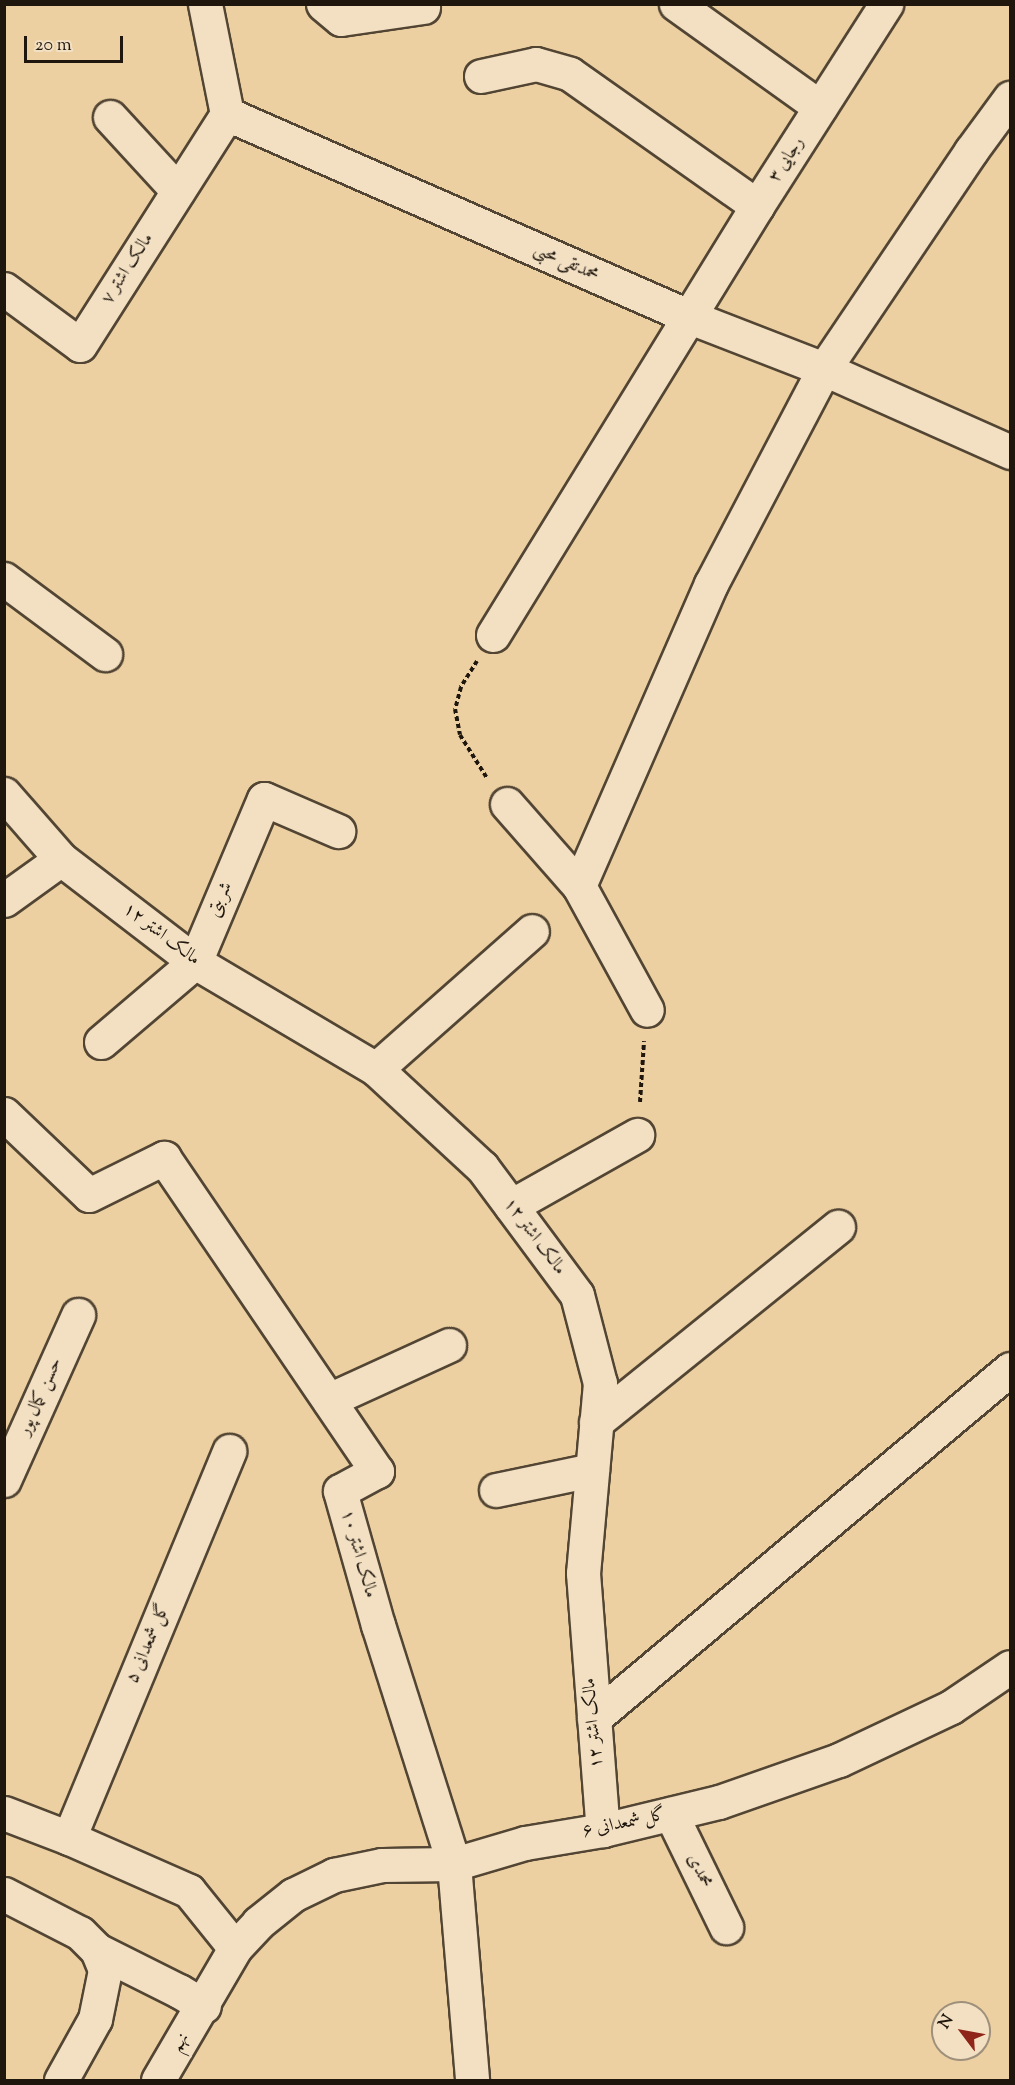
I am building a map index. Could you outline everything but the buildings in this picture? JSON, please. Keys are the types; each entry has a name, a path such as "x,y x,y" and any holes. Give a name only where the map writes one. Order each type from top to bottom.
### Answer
{"street":[{"path":"323,4 342,19 423,7"},
{"path":"676,4 820,107"},
{"name":"رجایی ۳","path":"493,635 757,206 886,4"},
{"path":"207,6 227,114"},
{"path":"481,76 536,64 570,74 757,206"},
{"path":"579,886 711,584 824,369 971,151 1011,98"},
{"name":"مالک اشتر ۷","path":"4,289 80,345 227,114"},
{"name":"محمدتقی محبی","path":"227,114 690,317 824,369 1011,452"},
{"path":"110,117 178,191"},
{"path":"4,579 105,654"},
{"name":"مالک اشتر ۱۲","path":"4,794 61,859 195,962 376,1070 482,1167 577,1294 600,1383 583,1573 603,1830"},
{"name":"شربتی","path":"100,1042 195,962 264,799 338,831"},
{"path":"507,804 579,886 647,1010"},
{"path":"4,900 61,859"},
{"path":"376,1070 532,931"},
{"name":"مالک اشتر ۱۰","path":"4,1114 89,1195 164,1158 377,1471 340,1491 378,1625 454,1864 472,2080"},
{"path":"511,1206 637,1135"},
{"path":"596,1422 838,1227"},
{"name":"حسن کمال پور","path":"4,1480 11,1447 78,1315"},
{"path":"329,1400 449,1345"},
{"path":"594,1718 1011,1369"},
{"name":"گل شمعدانی ۵","path":"69,1838 229,1451"},
{"path":"496,1490 592,1470"},
{"name":"گل شمعدانی ۶","path":"235,1948 258,1923 293,1895 334,1875 382,1865 454,1864 525,1843 603,1830 671,1814 779,1783 839,1760 951,1707 1011,1667"},
{"path":"4,1813 69,1838 189,1891 235,1948"},
{"name":"محمدی","path":"671,1814 726,1927"},
{"path":"4,1894 80,1933 101,1960 148,1975 191,1999"},
{"name":"نهم","path":"158,2080 191,1999 235,1948"},
{"path":"61,2080 96,2019 101,1960"},
{"path":"465,2080 472,2080"}],"path":[{"path":"493,635 461,687 455,709 460,735 475,762 507,804"},
{"path":"637,1135 647,1010"}]}
